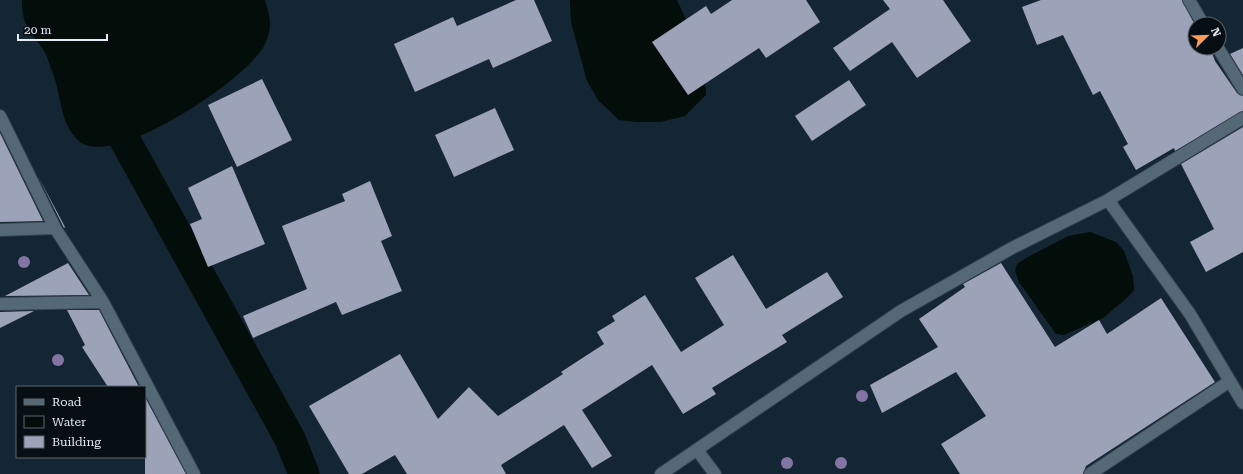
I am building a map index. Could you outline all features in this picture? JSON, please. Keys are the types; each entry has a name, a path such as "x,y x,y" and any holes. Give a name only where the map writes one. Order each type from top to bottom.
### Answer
{"street":[{"path":"1189,0 1198,16"},
{"path":"1223,56 1243,89"},
{"path":"0,116 55,228 103,302 194,474"},
{"path":"661,474 901,311 1012,248 1108,200 1243,118"},
{"path":"1108,200 1190,314 1243,403"},
{"path":"0,230 55,228"},
{"path":"0,304 103,302"},
{"path":"1090,474 1230,381"},
{"path":"697,450 715,474"}],"water":[{"path":"22,0 265,0 270,27 265,44 254,59 235,77 208,97 179,116 148,132 120,143 96,147 79,141 68,126 64,118 56,82 47,57 26,23 22,10"},
{"path":"570,0 677,0 701,58 706,95 685,116 660,122 619,120 598,100 587,81 571,22"},
{"path":"1090,232 1116,242 1124,251 1133,276 1134,290 1103,318 1064,335 1056,334 1019,282 1015,271 1017,264 1068,236"}],"building":[{"path":"516,0 534,0 552,41 493,68 489,59 415,92 394,44 453,17 457,26"},
{"path":"732,0 806,0 820,22 766,58 759,48 688,95 652,42 706,6 711,14"},
{"path":"883,0 943,0 971,41 917,78 892,42 850,71 833,48 890,9"},
{"path":"1041,0 1182,0 1190,16 1187,16 1187,56 1213,56 1237,93 1243,96 1243,111 1175,151 1174,148 1136,170 1123,147 1128,144 1100,91 1093,95 1063,35 1037,45 1022,7"},
{"path":"1243,48 1243,75 1230,54"},
{"path":"262,79 292,140 237,167 208,105"},
{"path":"849,80 866,105 812,141 795,116"},
{"path":"495,108 514,150 454,177 435,135"},
{"path":"1243,127 1243,252 1206,272 1190,242 1214,229 1181,164"},
{"path":"0,133 43,221 0,222"},
{"path":"232,166 265,244 208,267 190,224 202,219 188,188"},
{"path":"38,176 65,227 64,228"},
{"path":"370,181 392,236 381,241 402,291 342,315 336,302 253,338 243,316 307,289 282,226 345,201 342,194"},
{"path":"733,255 766,309 827,272 843,297 782,335 787,342 712,388 716,394 683,414 652,365 582,410 612,456 592,468 564,425 501,465 506,474 407,474 395,455 362,474 349,474 309,406 400,354 438,419 469,387 498,416 563,374 561,372 604,344 597,332 615,321 612,316 645,295 681,352 724,325 695,278"},
{"path":"68,263 89,295 5,296"},
{"path":"1001,263 1055,347 1099,320 1107,334 1161,298 1215,382 1086,466 1083,474 960,474 941,444 986,416 956,372 882,413 870,385 938,347 919,319 965,287 963,284"},
{"path":"67,310 99,310 138,386 107,386 82,347 85,345"},
{"path":"34,311 0,328 0,312"},
{"path":"146,399 186,474 145,474 146,458"}],"waterway":[{"path":"105,104 290,439 304,474"}]}
